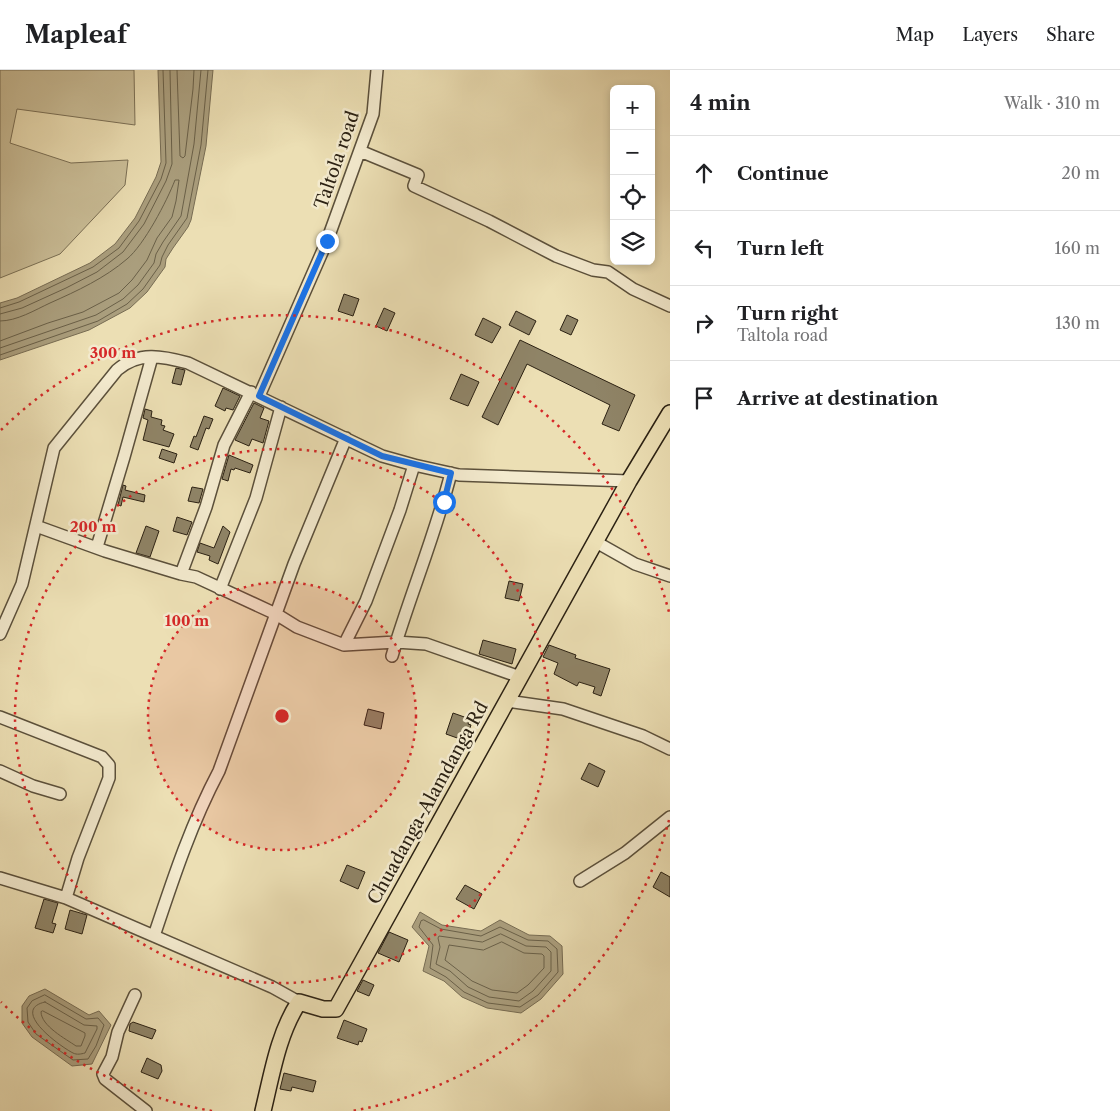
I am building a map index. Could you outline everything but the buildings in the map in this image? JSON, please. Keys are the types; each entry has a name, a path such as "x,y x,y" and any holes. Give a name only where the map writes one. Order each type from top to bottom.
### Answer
{"main road":[{"name":"Chuadanga-Alamdanga Rd","path":"299,1002 323,1010 336,1009 629,481 670,413"},
{"path":"263,1111 282,1034 299,1002"}],"street":[{"name":"Taltola road","path":"181,574 206,507 224,445 255,394 327,241 373,114 377,70"},
{"path":"360,150 418,175 414,186 489,221 556,256 593,270 608,272 633,289 670,306"},
{"path":"0,634 22,584 54,448 117,370 127,361 140,357 166,357 188,363 382,456 414,465 451,473 502,477 629,481"},
{"path":"97,547 152,357"},
{"path":"220,589 256,498 281,407"},
{"path":"154,936 180,856 203,801 219,771 303,539 346,438"},
{"path":"344,645 366,601 400,510 414,465"},
{"path":"392,656 432,541 451,473"},
{"path":"36,526 181,574 196,577 276,614 297,627 344,645 396,642 426,644 520,678"},
{"path":"596,542 635,564 670,576"},
{"path":"507,701 563,710 643,736 670,749"},
{"path":"0,717 102,757 109,765 109,778 78,858 66,898"},
{"path":"0,772 33,786 60,794"},
{"path":"580,881 624,853 670,817"},
{"path":"0,878 66,898 272,987 299,1002"},
{"path":"136,995 118,1032 112,1057 103,1074 105,1079 146,1111"}],"shaded area":[{"path":"0,70 134,70 135,125 17,109 10,143 71,163 128,160 125,185 60,254 0,278"}],"water":[{"path":"158,70 213,70 206,146 188,227 166,259 165,267 147,292 130,308 89,330 0,360 0,303 17,298 90,263 115,244 135,218 156,177 161,162"},
{"path":"420,912 442,925 481,931 500,920 529,935 550,936 562,946 563,974 541,999 521,1013 487,1008 462,997 444,981 423,971 429,946 412,927"},
{"path":"45,989 89,1015 99,1011 111,1025 92,1064 72,1066 32,1037 22,1023 22,1006 29,996"}],"route":[{"path":"327,241 259,396 382,456 451,473 444,502"}]}
